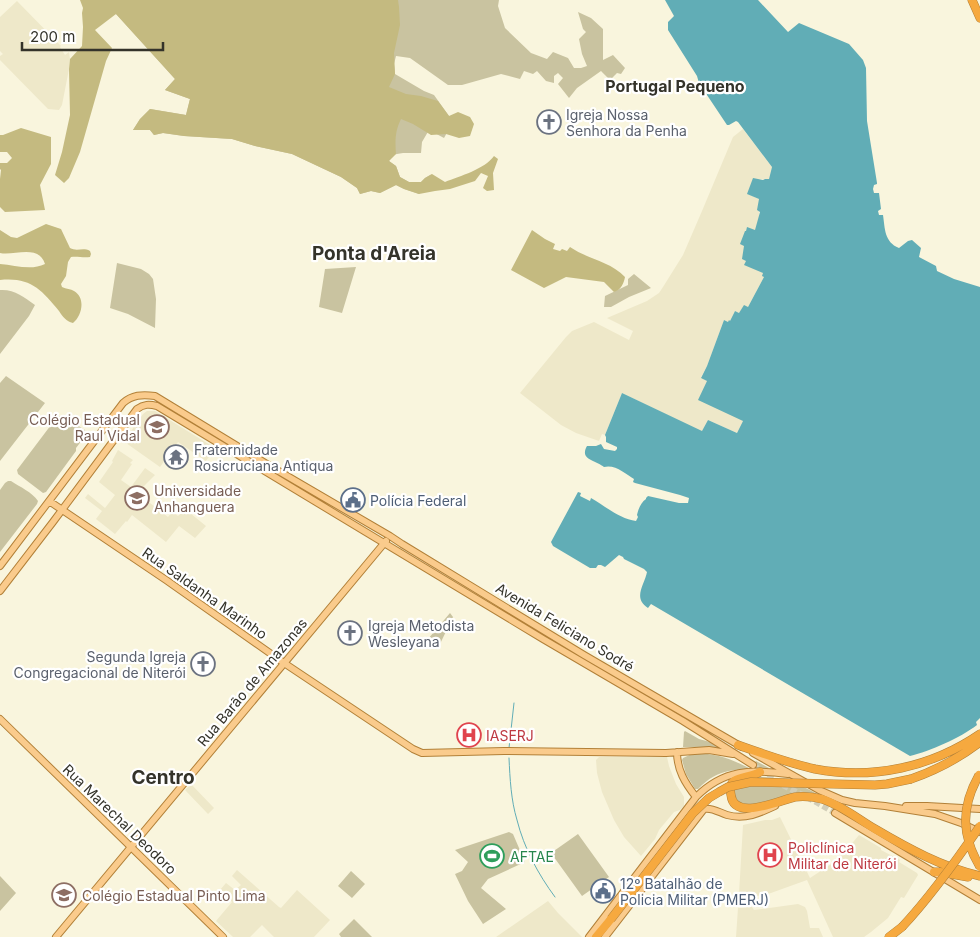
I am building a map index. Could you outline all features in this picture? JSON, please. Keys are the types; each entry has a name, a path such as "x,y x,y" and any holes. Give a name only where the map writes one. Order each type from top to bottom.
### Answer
{"highway":[{"path":"972,0 980,18"},
{"path":"738,745 816,769 838,772 884,771 905,768 946,754 980,734"},
{"path":"596,937 693,813 709,798 728,787 756,781 887,784 931,772 962,755 980,742"},
{"path":"760,772 750,777 739,779 732,784 731,794 734,803 743,808 750,809 790,798 822,799 921,854 950,867 980,877"},
{"path":"979,774 970,793 965,815 965,826 970,848 980,867"},
{"path":"889,937 902,927 920,907 980,826"},
{"path":"934,872 980,877"}],"main road":[{"name":"Avenida Feliciano Sodré","path":"49,501 129,398 140,395 157,397 584,654 738,745 825,793 855,803 936,814 980,832"},
{"name":"Avenida Feliciano Sodré","path":"62,510 134,413 146,404 158,406 531,632 682,721 753,766"},
{"name":"Rua Saldanha Marinho","path":"49,501 284,663 413,749 422,753 504,751 677,752"},
{"path":"0,566 49,501"},
{"path":"0,591 62,510"},
{"name":"Rua Barão de Amazonas","path":"56,937 390,536"},
{"path":"531,632 539,630 575,651 584,654"},
{"name":"Rua Marechal Deodoro","path":"0,719 223,937"},
{"path":"696,797 678,767 677,752 709,750 737,755"},
{"path":"589,937 696,797 708,786 720,779 738,773 792,774"},
{"path":"605,937 704,809 707,808 726,815 740,817 758,814 790,798"},
{"path":"885,806 980,809"},
{"path":"835,814 980,900"},
{"path":"675,826 684,826 684,834"}],"shaded area":[{"path":"80,0 398,0 400,25 394,53 395,74 389,87 406,94 438,101 449,116 458,112 470,117 474,124 470,136 459,138 446,134 431,135 401,119 396,136 396,154 389,161 396,166 400,177 409,182 421,182 432,174 445,182 485,165 494,156 498,159 493,173 494,190 487,191 483,188 488,176 481,173 475,181 450,189 419,194 396,185 380,193 371,191 360,194 357,188 341,177 292,154 232,139 163,133 154,135 150,130 133,130 150,109 186,115 190,99 165,90 175,79 116,14 95,30 112,48 106,61 80,152 69,178 64,183 55,175 70,115 70,59 82,46 83,8"},
{"path":"81,0 499,0 498,6 505,28 531,53 547,59 553,52 568,58 574,68 587,66 579,39 586,32 583,29 578,12 591,18 603,29 603,60 613,55 625,68 621,74 617,73 610,80 601,71 577,88 569,98 558,84 563,78 558,73 554,76 554,83 546,81 537,71 533,74 524,71 520,79 501,74 462,85 448,85 410,58 396,56 394,64 395,74 434,95 449,116 449,129 444,138 429,130 422,142 421,153 391,155 389,161 396,166 400,177 409,182 421,182 432,174 419,194 396,185 380,193 371,191 360,194 357,188 341,177 292,154 232,139 163,133 154,135 150,130 133,130 150,109 186,115 190,99 165,90 175,79 116,14 97,18"},
{"path":"17,1 61,46 65,55 69,52 69,69 62,105 59,110 48,109 0,60 0,56 3,54 0,51 0,17"},
{"path":"21,128 51,137 51,164 40,185 45,210 5,212 0,207 0,163 7,163 12,158 7,152 0,152 0,135"},
{"path":"743,129 772,167 769,179 757,179 748,194 759,199 759,217 780,239 747,228 746,231 772,257 746,260 763,273 764,277 748,307 739,313 735,311 730,321 724,320 701,377 707,381 743,421 737,433 708,420 702,432 622,393 605,435 602,434 599,441 576,433 561,425 520,393 572,331 594,322 629,340 633,331 607,318 647,301 659,293 683,255 733,137"},
{"path":"46,224 61,229 70,248 75,250 85,249 90,251 91,254 90,257 71,257 68,262 66,276 61,284 62,287 74,291 80,298 79,316 73,323 68,321 46,296 34,286 19,280 0,280 0,264 34,267 45,264 37,254 26,252 0,253 0,230 11,237 17,238"},
{"path":"532,230 555,244 553,249 567,251 570,247 612,267 625,277 622,286 614,292 604,282 566,277 544,288 511,270"},
{"path":"117,263 141,269 153,279 156,299 155,328 128,314 110,308"},
{"path":"356,267 342,313 319,307 325,269"},
{"path":"634,274 651,288 611,307 604,307 605,296 628,285 628,279"},
{"path":"0,290 14,292 35,305 29,316 0,354"},
{"path":"6,376 45,403 0,461 0,383"},
{"name":"Colégio Estadual Raul Vidal","path":"147,411 155,411 215,448 206,461 178,442 160,467 126,443 125,440"},
{"path":"60,416 85,430 85,436 46,492 43,493 18,474 17,470 57,417"},
{"name":"Universidade Anhanguera","path":"118,450 133,460 121,480 131,487 145,468 155,475 137,493 168,517 172,512 178,516 185,509 206,526 195,538 179,526 166,542 132,515 115,534 96,519 102,511 85,498 88,494 105,508 115,495 99,482 113,462"},
{"path":"8,481 26,490 38,501 0,552 0,490"},
{"path":"450,613 453,617 437,647 428,639"},
{"path":"685,731 699,739 710,742 720,748 683,747"},
{"path":"694,753 723,757 751,769 722,773 714,776 698,789 695,789 686,774 682,760"},
{"path":"599,757 667,757 676,784 684,797 684,806 674,812 641,856 624,837 614,820 602,792 597,773 596,760"},
{"path":"756,761 769,768 759,769 751,769"},
{"path":"760,777 791,782 819,795 794,794 748,807 736,801 735,790 740,783"},
{"path":"191,784 214,808 208,814 185,790"},
{"path":"780,817 810,878 833,863 859,835 900,860 899,862 918,875 904,898 901,897 888,918 871,932 864,937 833,937 807,880 771,893 752,897 743,897 739,894 743,825"},
{"path":"509,832 513,834 525,862 488,879 481,888 506,909 483,924 468,901 455,874 462,871 468,862 455,850"},
{"path":"578,834 609,877 582,896 551,853"},
{"path":"237,870 279,907 281,908 297,890 330,920 314,937 274,937 262,925 250,937 233,937 216,921 232,902 220,890 226,883 235,890 241,885 232,876"},
{"path":"351,871 365,884 352,898 338,886"},
{"path":"0,876 16,893 0,911"},
{"path":"548,901 582,937 496,937"},
{"path":"798,904 805,907 807,911 810,928 819,928 823,937 736,937 738,908 752,907 754,910"},
{"path":"354,919 372,937 341,937 339,934"}],"water":[{"path":"665,0 758,0 788,32 799,23 849,44 863,60 866,68 867,121 877,183 873,189 874,193 879,193 881,209 878,211 879,215 883,215 885,230 890,242 899,248 912,240 921,248 919,257 936,266 937,271 954,279 980,287 980,718 976,722 977,725 970,730 945,744 927,751 910,756 651,604 648,608 643,604 640,595 647,572 623,557 619,555 605,567 598,565 596,568 590,568 553,546 551,542 578,492 581,493 580,496 590,501 591,498 618,515 636,521 640,506 648,496 679,503 688,503 689,498 635,483 633,482 634,479 620,470 608,466 604,467 585,454 587,446 601,444 604,449 615,451 617,449 617,447 606,442 605,435 622,393 702,431 708,420 737,433 743,421 698,400 707,381 701,378 724,320 730,321 735,311 739,313 744,305 748,307 764,277 762,276 763,273 744,265 746,261 742,259 744,246 740,244 747,227 755,230 760,212 757,210 759,199 747,194 753,178 769,179 772,167 738,122 727,125 699,83 697,76 668,30 668,22 674,16"}],"waterway":[{"path":"509,748 514,703"},
{"path":"509,758 512,797 520,830 532,860 555,897"}],"tunnel":[{"path":"753,765 779,783 835,813"}],"place":[{"name":"Igreja Nossa Senhora da Penha","path":"549,122"},
{"name":"Colégio Estadual Raul Vidal","path":"157,427"},
{"name":"Fraternidade Rosicruciana Antiqua","path":"176,457"},
{"name":"Universidade Anhanguera","path":"137,498"},
{"name":"Polícia Federal","path":"353,500"},
{"name":"Igreja Metodista Wesleyana","path":"350,633"},
{"name":"Segunda Igreja Congregacional de Niterói","path":"203,664"},
{"name":"IASERJ","path":"469,735"},
{"name":"Policlínica Militar de Niterói","path":"770,855"},
{"name":"AFTAE","path":"492,856"},
{"name":"12º Batalhão de Policia Militar (PMERJ)","path":"603,891"},
{"name":"Colégio Estadual Pinto Lima","path":"64,895"}],"district":[{"name":"Portugal Pequeno","path":"675,86"},
{"name":"Ponta d'Areia","path":"374,253"},
{"name":"Centro","path":"163,777"}]}
